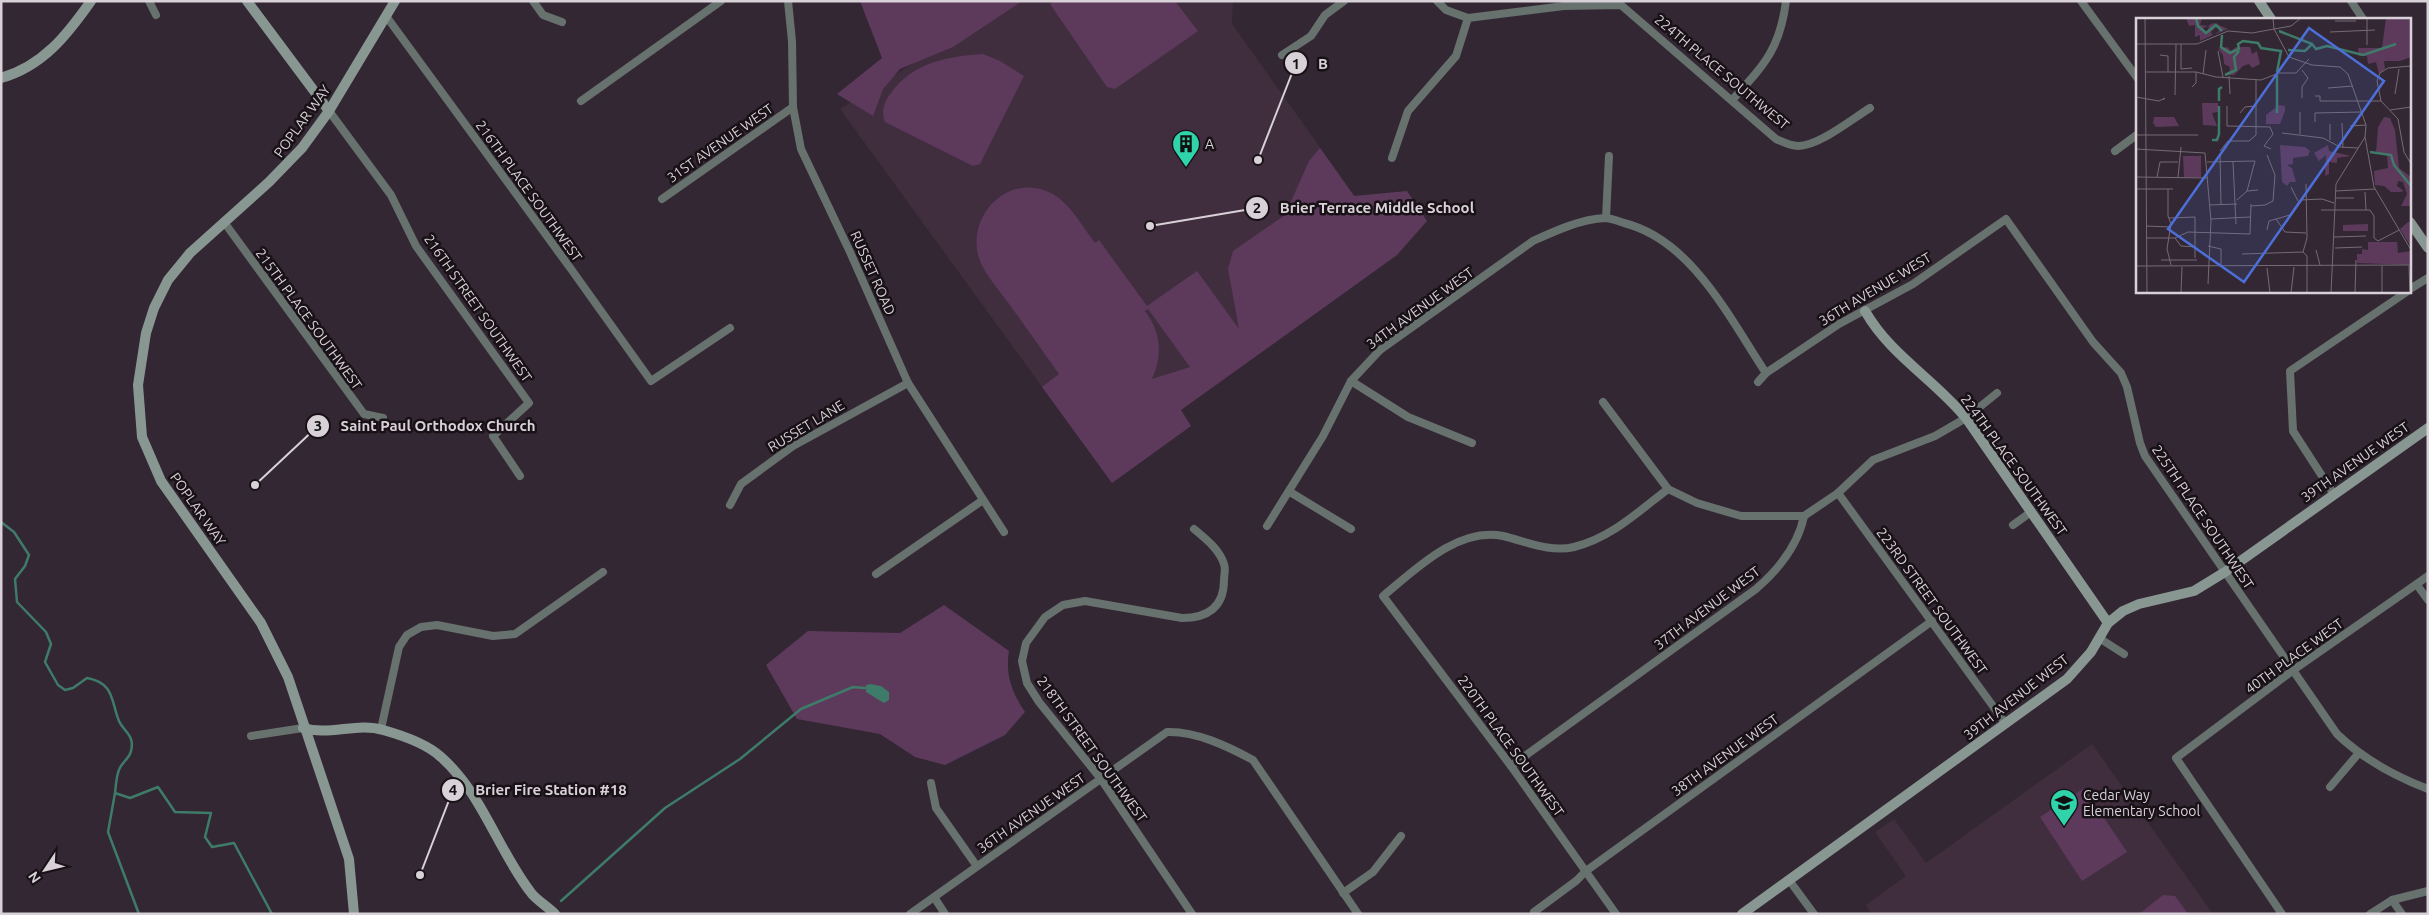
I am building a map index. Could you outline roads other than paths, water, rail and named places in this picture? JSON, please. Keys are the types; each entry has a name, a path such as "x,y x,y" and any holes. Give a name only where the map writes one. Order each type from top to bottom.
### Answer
{"street":[{"path":"1,78 41,59 69,32 91,1"},
{"path":"149,1 156,15"},
{"name":"216TH STREET SOUTHWEST","path":"247,1 391,195 416,246 529,403 493,436 520,476"},
{"name":"POPLAR WAY","path":"354,914 349,859 330,797 303,728 288,678 261,622 161,481 142,437 138,385 146,332 154,308 178,266 283,169 302,148 329,111 395,1"},
{"path":"533,1 543,16 562,22"},
{"path":"580,101 721,1"},
{"name":"RUSSET ROAD","path":"788,1 792,41 793,107 801,149 850,252 908,383 1004,532"},
{"path":"1282,55 1311,36 1325,15 1344,1"},
{"name":"224TH PLACE SOUTHWEST","path":"1437,1 1446,10 1468,18 1564,6 1621,3 1776,139 1788,145 1800,146 1813,143 1870,108"},
{"path":"1733,100 1761,69 1773,52 1784,20 1786,1"},
{"path":"2082,1 2136,76"},
{"path":"2259,1 2270,18"},
{"path":"2351,1 2362,18"},
{"name":"216TH PLACE SOUTHWEST","path":"386,16 572,269 651,382 730,328"},
{"path":"1392,158 1408,111 1456,56 1468,18"},
{"name":"31ST AVENUE WEST","path":"662,199 793,107"},
{"path":"2115,151 2136,135"},
{"path":"1609,156 1606,218 1632,225 1659,236 1687,260 1708,287 1766,373"},
{"name":"34TH AVENUE WEST","path":"1267,526 1290,492 1323,436 1351,381 1380,350 1534,241 1561,228 1606,218"},
{"name":"36TH AVENUE WEST","path":"1758,382 1766,373 1839,324 1913,284 2006,219"},
{"name":"225TH PLACE SOUTHWEST","path":"2006,219 2093,342 2122,373 2145,456 2337,734 2358,754 2428,790"},
{"name":"215TH PLACE SOUTHWEST","path":"224,222 364,414 382,418"},
{"path":"2412,225 2428,248"},
{"path":"2412,288 2428,278"},
{"path":"2333,493 2294,431 2290,371 2406,292"},
{"name":"224TH PLACE SOUTHWEST","path":"1865,311 1878,334 1941,390 1966,418 2108,623"},
{"path":"1351,381 1408,417 1472,443"},
{"name":"RUSSET LANE","path":"730,505 741,484 792,446 908,383"},
{"path":"1602,402 1668,489 1697,503 1740,516 1804,516 1838,493 1873,460 1935,436 1966,418 1997,393"},
{"name":"39TH AVENUE WEST","path":"1742,914 2067,678 2091,652 2108,623 2124,611 2139,604 2194,591 2225,572 2333,493 2428,428"},
{"name":"220TH PLACE SOUTHWEST","path":"1616,914 1511,766 1383,596 1443,548 1471,538 1501,536 1531,545 1572,548 1613,531 1668,489"},
{"path":"1290,492 1351,529"},
{"name":"223RD STREET SOUTHWEST","path":"1838,493 2006,724"},
{"path":"876,574 983,500"},
{"path":"2013,525 2031,512"},
{"name":"37TH AVENUE WEST","path":"1511,766 1756,589 1778,568 1792,547 1800,534 1804,516"},
{"name":"218TH STREET SOUTHWEST","path":"1192,914 1101,779 1039,702 1027,683 1022,661 1026,643 1045,617 1063,605 1085,601 1182,618 1197,618 1211,611 1224,594 1225,565 1212,543 1194,529"},
{"path":"380,729 399,647 407,635 421,627 437,625 493,636 516,634 603,572"},
{"name":"40TH PLACE WEST","path":"2282,914 2176,758 2292,671 2428,576"},
{"path":"2417,585 2428,600"},
{"name":"38TH AVENUE WEST","path":"1534,912 1576,881 1586,871 1932,621"},
{"path":"2099,638 2124,654"},
{"path":"251,736 303,728 316,732 380,729 412,741 440,756 463,779 518,874 534,896 555,914"},
{"name":"36TH AVENUE WEST","path":"910,914 1166,732 1183,731 1231,748 1253,760 1343,893"},
{"path":"2330,787 2358,754"},
{"path":"931,784 936,808 976,866"},
{"path":"1358,914 1343,893 1373,872 1401,836"},
{"path":"1789,880 1814,914"},
{"path":"2370,914 2392,900 2428,891"},
{"path":"934,897 946,914"},
{"path":"2392,900 2402,914"}],"waterway":[{"path":"1,522 14,532 29,555 25,566 15,579 17,602 46,632 51,644 45,662 58,685 65,690 73,688 87,678 103,684 110,694 121,725 132,741 129,756 119,770 115,793 130,798 158,787 175,812 211,813 205,837 212,847 234,843 272,914"},
{"path":"561,901 665,808 740,759 801,709 853,687 865,688"},
{"path":"115,793 108,832 139,914"}],"place":[{"name":"B","path":"1258,160"},
{"name":"A","path":"1186,168"},
{"name":"Brier Terrace Middle School","path":"1150,226"},
{"name":"Saint Paul Orthodox Church","path":"255,485"},
{"name":"Cedar Way Elementary School","path":"2064,827"},
{"name":"Brier Fire Station #18","path":"420,875"}]}
